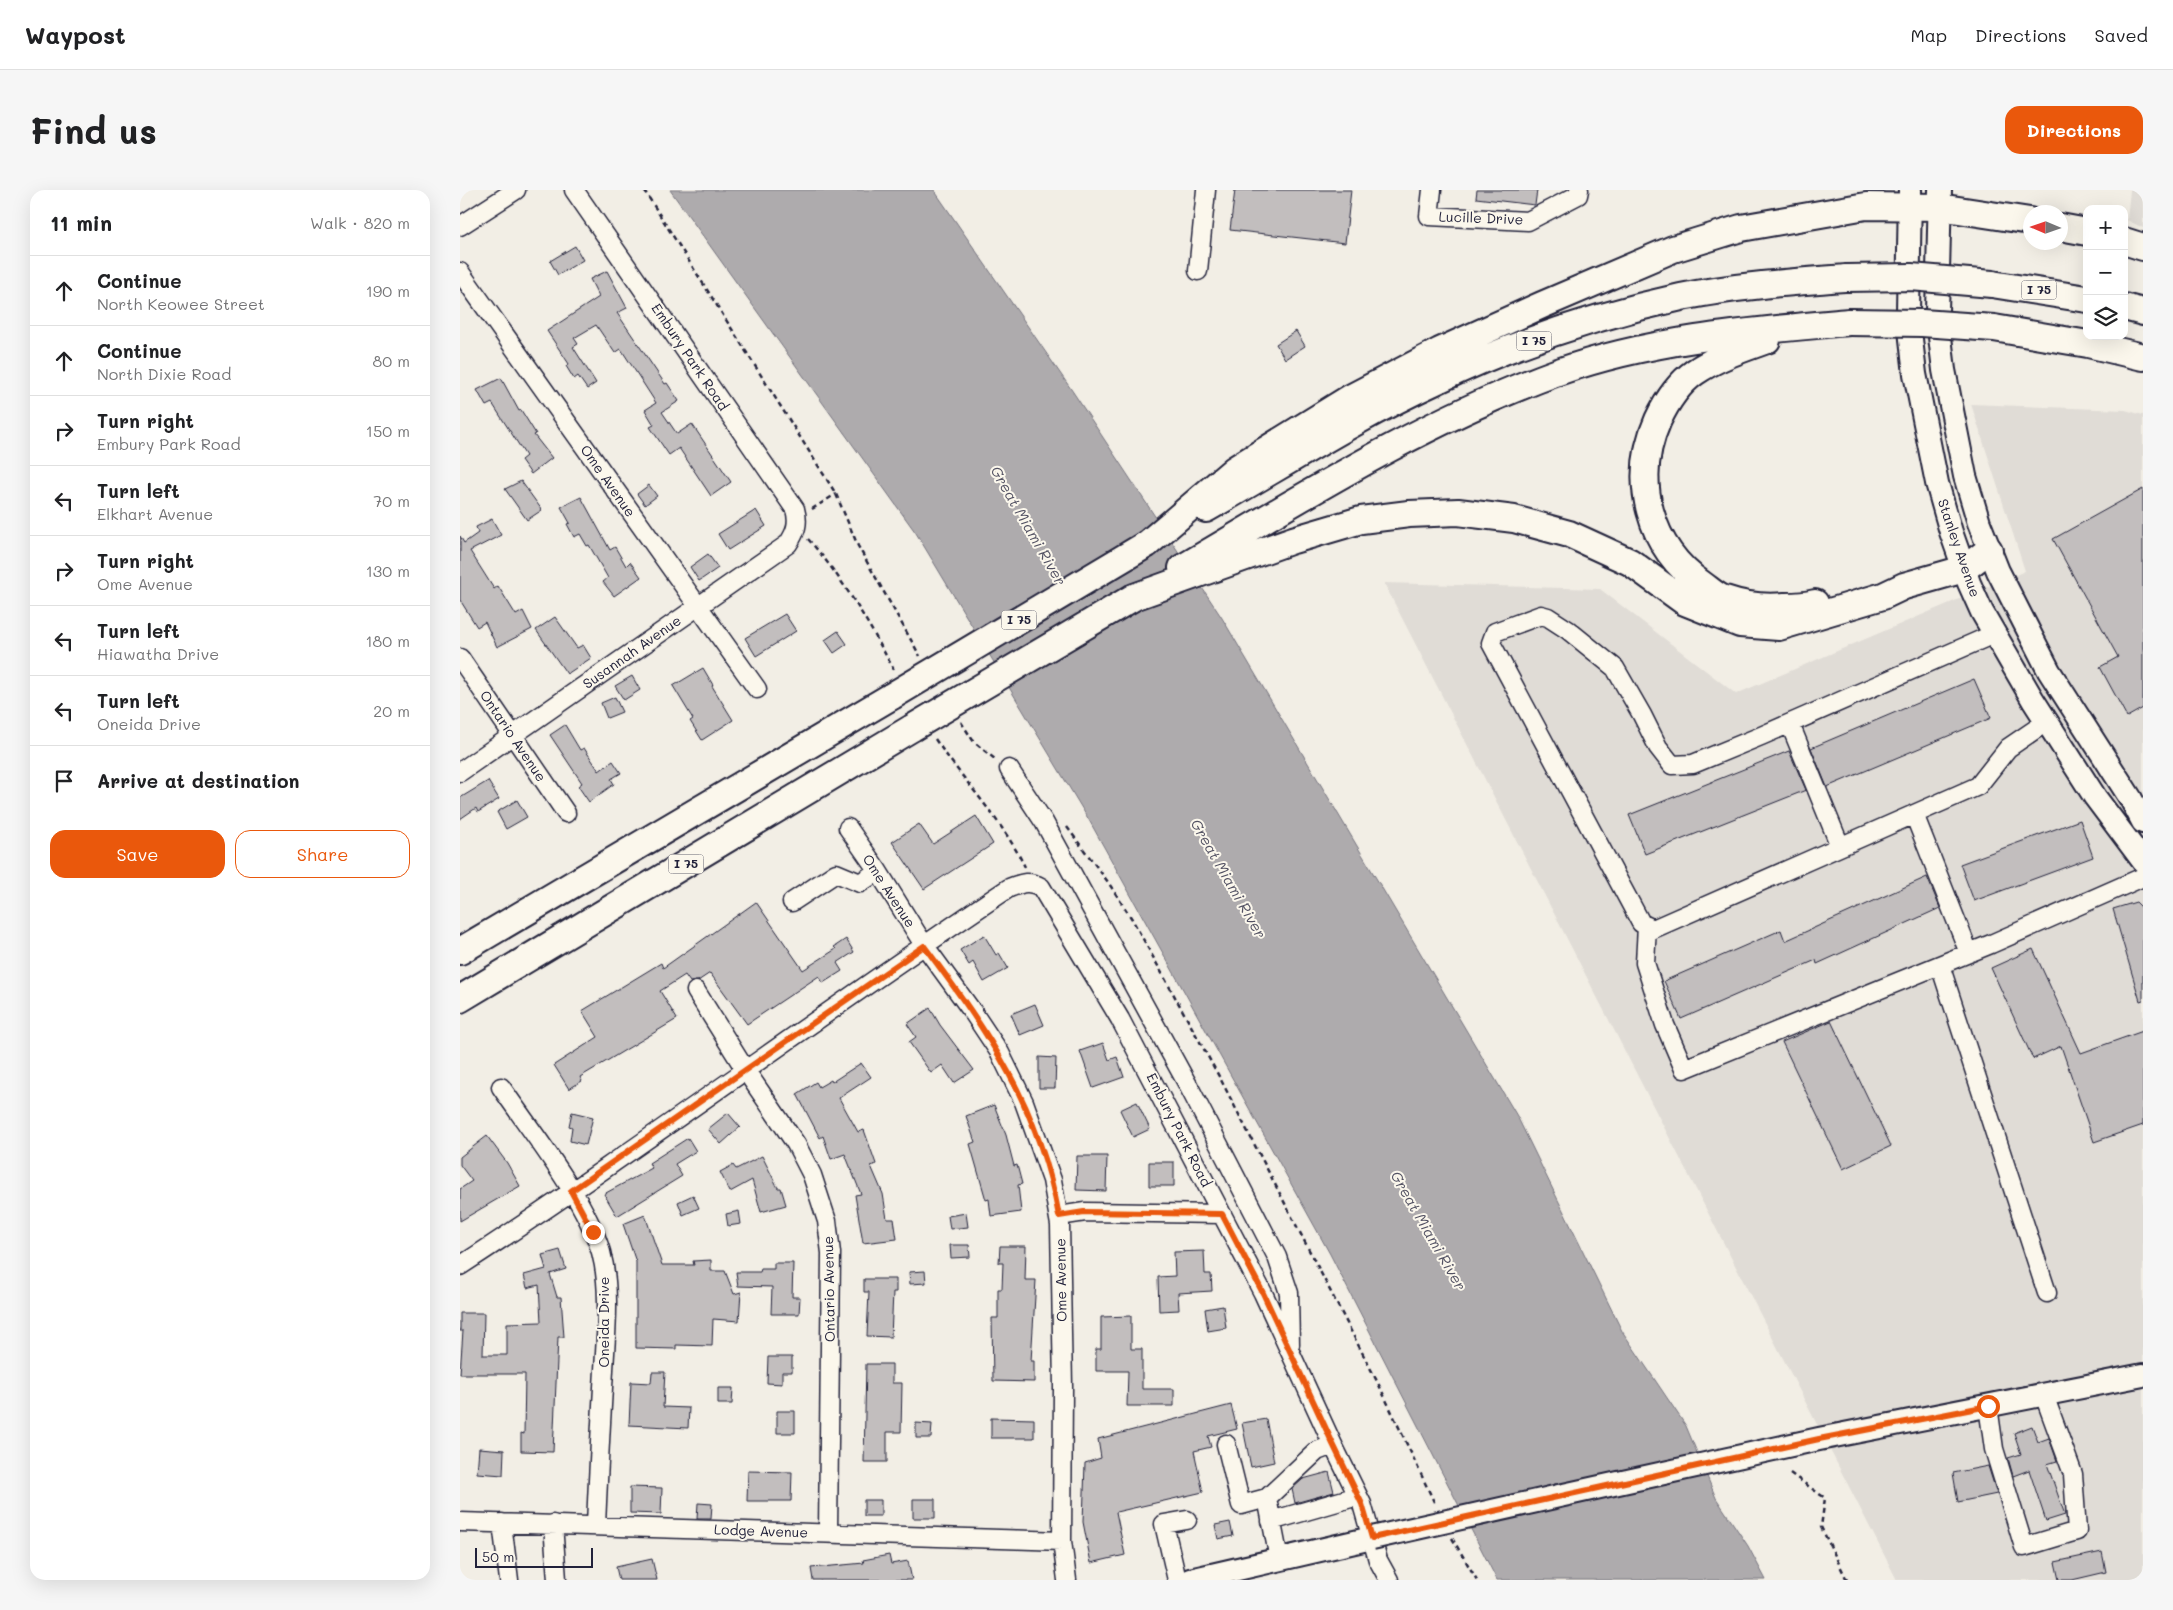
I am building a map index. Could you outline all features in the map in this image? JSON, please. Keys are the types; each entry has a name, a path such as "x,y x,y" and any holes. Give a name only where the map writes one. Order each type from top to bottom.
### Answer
{"highway":[{"path":"1963,190 1997,216"},
{"path":"1242,477 1350,398 1440,351 1673,249 1741,228 1910,198 1939,199 1997,216 2023,220"},
{"path":"2068,228 2083,231"},
{"path":"2128,242 2143,247"},
{"name":"I 75","path":"460,951 1147,544 1242,477 1317,444 1437,380 1496,354 1620,312 1682,297 1765,284 1846,278 1911,278 1992,284 2083,298"},
{"path":"2128,308 2143,312"},
{"name":"I 75","path":"460,999 1266,518 1394,447 1464,412 1559,372 1640,349 1722,334 1848,322 1922,322 1994,328 2088,344 2143,356"},
{"path":"1808,326 1727,354 1693,373 1666,402 1650,437 1644,467 1646,498 1659,537 1687,574 1723,599 1759,608 1807,605 1961,561"},
{"path":"1134,597 1294,540 1361,520 1409,514 1458,512 1514,519 1569,534 1630,562 1685,602 1740,624 1779,627 1883,596 1989,550"}],"main road":[{"name":"Stanley Avenue","path":"1910,198 1908,313 1915,374 1937,483 1961,561 1994,634 2046,722 2095,797 2143,861"},
{"name":"Stanley Avenue","path":"1939,199 1937,312 1944,370 1965,476 1979,523 1998,571 2049,671 2131,799 2143,822"},
{"path":"1190,1580 1774,1449 2143,1375"}],"street":[{"path":"460,226 516,190"},
{"name":"Embury Park Road","path":"574,190 795,509 797,522"},
{"path":"1198,271 1206,190"},
{"name":"Lucille Drive","path":"1432,190 1429,216 1528,221 1578,195 1579,190"},
{"name":"Ome Avenue","path":"460,272 696,606 757,689"},
{"name":"Susannah Avenue","path":"460,772 696,606 788,544 794,534 797,522"},
{"path":"1994,634 1790,724 1693,764 1672,765 1658,746 1615,668 1568,630 1548,617 1540,615 1496,632 1491,643 1641,923 1653,929 1978,786 2008,748 2046,722"},
{"name":"Ontario Avenue","path":"460,658 566,813"},
{"path":"1790,724 1840,846"},
{"path":"1009,770 1049,831 1188,1086 1277,1257 1289,1293 1290,1350"},
{"path":"1914,814 1968,953"},
{"name":"Ome Avenue","path":"848,828 878,871 924,946 972,1010 1008,1070 1039,1138 1052,1180 1059,1216 1063,1387 1062,1541 1067,1580"},
{"path":"792,902 836,873 860,883 878,871"},
{"path":"1647,926 1645,963 1665,1025 1684,1069 1940,965 2143,877"},
{"name":"Embury Park Road","path":"924,946 1009,888 1033,882 1041,887 1120,1019 1263,1293 1358,1496 1378,1560 1389,1580"},
{"path":"460,1266 746,1071 924,946"},
{"path":"1940,965 2047,1293"},
{"name":"Ontario Avenue","path":"696,991 746,1071 796,1144 812,1175 827,1221 831,1253 828,1533"},
{"name":"Oneida Drive","path":"501,1087 571,1191 593,1232 601,1254 605,1279 606,1329 596,1526"},
{"path":"1059,1216 1084,1212 1222,1214"},
{"path":"1988,1406 1994,1449 2024,1547 2077,1531 2073,1474 2044,1395"},
{"path":"1226,1444 1241,1504 1267,1498 1317,1451 1333,1444"},
{"path":"1271,1521 1358,1496"},
{"path":"1267,1498 1279,1559"},
{"path":"1177,1580 1164,1524 1187,1520"},
{"name":"Lodge Avenue","path":"460,1522 1062,1541"},
{"path":"502,1523 509,1580"},
{"path":"553,1524 557,1580"}],"path":[{"path":"797,522 836,494"},
{"path":"1790,1473 1825,1498 1821,1527 1847,1580"}],"shaded area":[{"path":"2130,190 2143,190 2143,228 2128,220"},
{"path":"1971,404 2125,410 2143,415 2143,1580 1897,1580 1384,583 1600,589 1736,694 2025,571"}],"water":[{"name":"Great Miami River","path":"670,190 934,190 1073,392 1222,618 1517,1116 1622,1331 1686,1426 1716,1498 1748,1546 1766,1580 1497,1580 1330,1254 1089,820 916,533"}],"building":[{"path":"1235,190 1351,190 1345,243 1230,230"},
{"path":"1477,190 1537,190 1535,205 1476,198"},
{"path":"575,246 583,260 558,275 550,261"},
{"path":"607,271 627,308 617,313 665,384 667,383 679,401 662,412 677,434 692,424 731,482 711,496 679,448 669,455 650,427 654,425 645,410 656,403 621,349 615,353 596,325 574,338 578,344 573,347 596,383 587,389 578,376 574,379 566,366 569,364 547,331 599,297 590,279"},
{"path":"1296,331 1305,346 1285,359 1276,344"},
{"path":"501,378 519,411 521,410 536,434 534,435 552,458 531,474 521,460 526,456 492,403 486,406 477,390"},
{"path":"521,481 542,510 527,520 505,489"},
{"path":"649,485 657,496 645,505 637,494"},
{"path":"2143,489 2143,708 2127,717 2100,667 2118,657 2053,539"},
{"path":"581,497 610,550 615,547 626,566 630,562 641,577 614,596 603,582 608,578 589,545 587,546 580,534 574,537 567,524 570,523 561,507"},
{"path":"756,510 766,526 728,550 718,534"},
{"path":"492,519 501,535 470,551 494,589 498,586 516,615 523,611 532,629 497,647 485,622 477,627 460,600 460,536 464,543 478,533 476,527"},
{"path":"708,554 718,568 699,581 690,567"},
{"path":"785,614 796,631 756,656 745,638"},
{"path":"555,617 577,648 583,645 591,658 567,674 536,630"},
{"path":"838,631 847,644 834,653 825,640"},
{"path":"703,668 733,720 702,740 690,721 693,719 673,686"},
{"path":"632,676 640,690 624,700 615,686"},
{"path":"1974,679 1991,718 1827,787 1811,748"},
{"path":"615,697 622,712 607,718 601,703"},
{"path":"565,725 580,750 584,748 599,771 613,761 621,773 611,779 614,784 589,802 578,786 582,783 550,735"},
{"path":"1789,751 1806,790 1645,854 1629,815"},
{"path":"488,781 499,799 478,812 476,808 460,819 460,798"},
{"path":"517,800 527,817 506,829 497,812"},
{"path":"976,816 993,844 924,889 892,842 919,824 933,844"},
{"path":"2080,820 2093,857 1974,901 1960,864"},
{"path":"1927,877 1940,908 1817,964 1816,960 1681,1019 1664,981 1781,930 1785,941"},
{"path":"756,902 803,970 836,949 834,947 846,939 854,952 837,963 842,971 823,983 819,976 747,1024 710,973 698,981 690,982 685,975 660,991 677,1019 580,1077 582,1081 569,1089 554,1065 598,1037 582,1011 661,963 663,968"},
{"path":"2136,902 2143,909 2143,1000 2140,1001 2113,909"},
{"path":"984,935 996,955 999,953 1008,968 984,982 973,962 969,965 960,950"},
{"path":"2033,949 2081,1053 2143,1031 2143,1125 2094,1142 2061,1046 2033,1059 1991,968"},
{"path":"1035,1004 1044,1025 1020,1035 1011,1014"},
{"path":"930,1008 940,1025 974,1070 954,1083 942,1065 931,1073 909,1042 916,1037 907,1024"},
{"path":"1831,1021 1891,1146 1843,1169 1782,1042"},
{"path":"1103,1043 1109,1060 1117,1057 1124,1077 1093,1088 1080,1051"},
{"path":"1039,1057 1056,1058 1055,1088 1039,1088"},
{"path":"861,1063 871,1077 839,1098 858,1132 864,1130 876,1164 871,1166 883,1194 887,1219 894,1219 897,1239 863,1243 855,1195 861,1194 845,1154 831,1159 823,1136 820,1138 797,1094 816,1082 819,1087 831,1080 832,1082"},
{"path":"1137,1102 1150,1129 1133,1137 1120,1110"},
{"path":"994,1105 1006,1135 1014,1166 1017,1165 1022,1184 1018,1185 1021,1212 991,1216 989,1199 986,1200 970,1144 975,1142 966,1116"},
{"path":"572,1112 593,1117 586,1145 570,1141 572,1127 569,1126"},
{"path":"728,1113 740,1127 721,1144 708,1129"},
{"path":"487,1136 507,1163 520,1186 460,1221 460,1189 472,1181 460,1165 460,1157"},
{"path":"688,1138 696,1151 675,1164 682,1176 617,1216 604,1194 652,1168 649,1163"},
{"path":"762,1156 778,1188 781,1188 786,1205 761,1212 752,1180 730,1192 720,1172 733,1165 736,1169"},
{"path":"1077,1156 1107,1156 1106,1191 1076,1190"},
{"path":"1149,1162 1174,1162 1174,1186 1149,1186"},
{"path":"693,1195 699,1208 683,1215 678,1202"},
{"path":"739,1211 741,1224 728,1226 726,1214"},
{"path":"966,1213 968,1227 950,1229 948,1216"},
{"path":"645,1215 662,1265 694,1265 693,1261 711,1260 711,1271 725,1271 734,1294 741,1292 739,1321 713,1319 712,1346 676,1345 676,1349 636,1348 636,1262 623,1224"},
{"path":"950,1245 969,1245 970,1257 951,1258"},
{"path":"1000,1246 1026,1246 1025,1280 1036,1280 1031,1361 1034,1361 1034,1382 993,1381 992,1318 998,1318 998,1289 1002,1289 1003,1263 999,1263"},
{"path":"560,1250 566,1269 550,1274 557,1297 561,1297 564,1337 558,1337 553,1452 521,1451 521,1433 524,1434 525,1374 460,1374 463,1331 460,1331 460,1313 484,1313 483,1355 507,1355 507,1323 541,1322 539,1285 527,1288 524,1275 546,1269 542,1255"},
{"path":"1204,1251 1205,1274 1211,1274 1212,1291 1178,1293 1179,1310 1159,1311 1158,1277 1175,1276 1174,1252"},
{"path":"774,1263 793,1263 792,1297 800,1297 799,1314 771,1314 772,1287 738,1286 736,1272 760,1272 761,1269 774,1269"},
{"path":"925,1271 926,1283 910,1284 909,1272"},
{"path":"864,1279 896,1279 896,1292 893,1292 891,1337 867,1336 869,1292 864,1292"},
{"path":"1223,1306 1226,1328 1208,1331 1205,1309"},
{"path":"1131,1316 1131,1349 1142,1349 1142,1389 1174,1389 1174,1406 1127,1406 1128,1371 1096,1371 1096,1349 1101,1349 1101,1317"},
{"path":"768,1357 792,1357 792,1372 782,1372 782,1384 767,1383"},
{"path":"866,1364 892,1364 892,1383 902,1383 901,1432 887,1432 887,1462 864,1462"},
{"path":"652,1372 665,1372 663,1407 689,1408 688,1428 629,1425 631,1382 651,1383"},
{"path":"718,1388 733,1388 732,1404 718,1404"},
{"path":"1231,1405 1237,1429 1208,1436 1211,1447 1194,1451 1203,1492 1116,1512 1125,1555 1091,1563 1083,1522 1085,1463 1101,1458 1098,1439"},
{"path":"777,1411 795,1411 795,1433 777,1433"},
{"path":"991,1418 1034,1419 1034,1438 991,1438"},
{"path":"1266,1419 1274,1462 1251,1467 1242,1423"},
{"path":"916,1423 932,1424 931,1438 916,1438"},
{"path":"2032,1426 2038,1442 2049,1438 2057,1461 2047,1464 2065,1515 2046,1521 2029,1470 2013,1476 2008,1458 2021,1454 2014,1433"},
{"path":"479,1448 504,1450 503,1475 477,1473"},
{"path":"1988,1466 1997,1494 1958,1502 1953,1473"},
{"path":"748,1471 792,1472 791,1501 747,1501"},
{"path":"1329,1472 1334,1492 1295,1503 1292,1489 1303,1479"},
{"path":"630,1487 662,1488 661,1514 630,1513"},
{"path":"913,1499 935,1499 935,1518 913,1518"},
{"path":"864,1500 881,1500 881,1516 864,1516"},
{"path":"698,1503 712,1504 711,1519 697,1519"},
{"path":"1230,1522 1233,1536 1218,1539 1215,1525"},
{"path":"2102,1552 2106,1572 2072,1580 2059,1580 2055,1562"},
{"path":"889,1555 891,1564 908,1561 912,1580 813,1580 811,1568 864,1563 863,1560"},
{"path":"652,1559 657,1580 619,1580 616,1567"}],"route":[{"path":"593,1232 571,1191 924,946 972,1010 1000,1054 1024,1102 1039,1138 1052,1180 1059,1216 1084,1212 1222,1214 1263,1293 1362,1504 1372,1538 1819,1439 1988,1406"}]}
